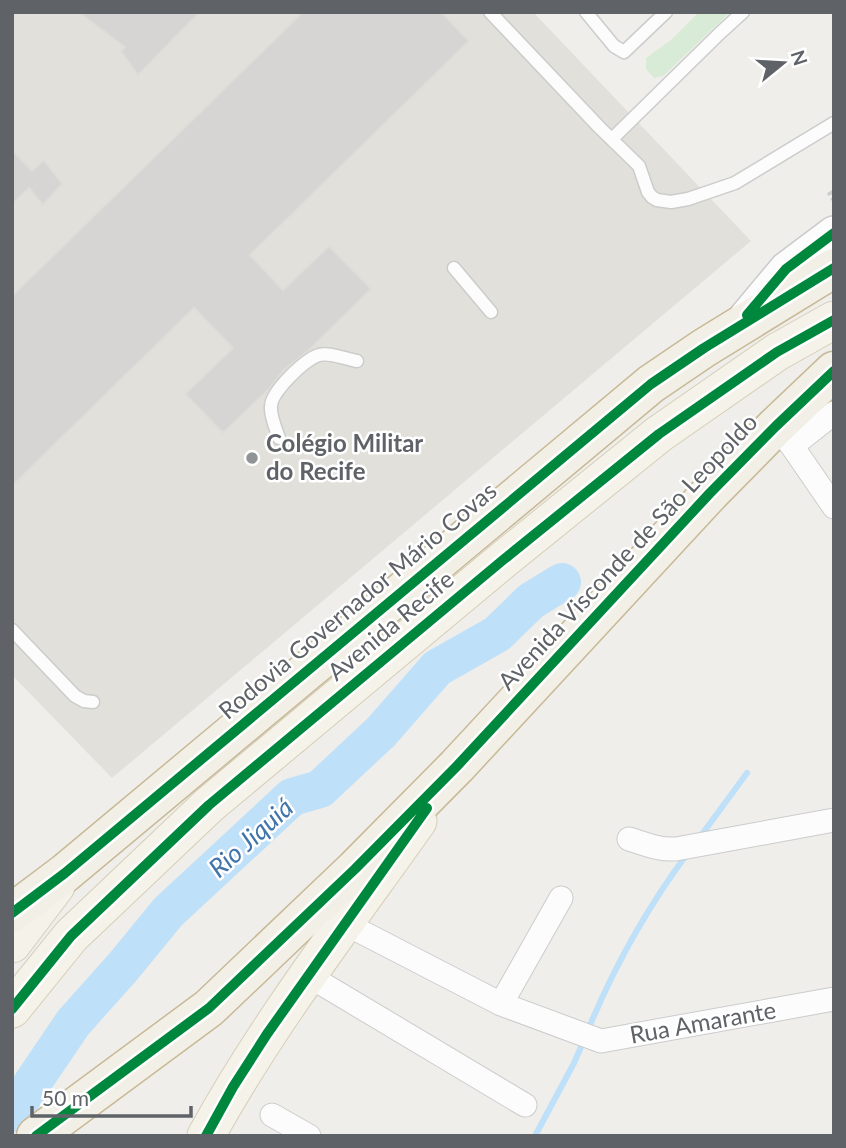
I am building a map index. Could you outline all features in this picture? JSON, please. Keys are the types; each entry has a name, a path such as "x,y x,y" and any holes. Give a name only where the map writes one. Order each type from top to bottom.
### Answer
{"highway":[{"path":"736,329 834,268"},
{"name":"Rodovia Governador Mário Covas","path":"14,916 651,384 736,329"},
{"name":"Avenida Visconde de São Leopoldo","path":"36,1136 209,1007 355,869 457,766 710,493 784,436 834,371"}],"main road":[{"path":"736,329 786,269 834,233"},
{"name":"Avenida Recife","path":"12,1009 71,936 209,805 659,434 777,352 834,320"},
{"name":"Avenida Visconde de São Leopoldo","path":"206,1136 267,1034 457,766"}],"street":[{"path":"834,413 784,436 834,507"},
{"path":"629,839 653,847 676,849 834,820"},
{"path":"501,1004 561,898"},
{"name":"Rua Amarante","path":"346,924 501,1004 601,1041 834,999"},
{"path":"309,976 525,1105"},
{"path":"272,1115 309,1136"}],"lane":[{"path":"490,12 639,166 649,192 657,200 671,202 688,199 736,183 834,123"},
{"path":"586,12 614,46 624,52 666,12"},
{"path":"612,138 743,12"},
{"path":"454,268 491,312"},
{"path":"279,438 270,408 274,395 306,361 327,355 357,361"},
{"path":"12,630 75,696 93,702"}],"path":[{"path":"831,193 834,201"}],"shaded area":[{"name":"Colégio Militar do Recife","path":"12,12 533,12 751,241 112,778 12,675"}],"green space":[{"path":"699,12 730,12 663,76 654,78 646,69 646,58 671,40"}],"building":[{"path":"78,12 200,12 138,75 121,51 125,47"},
{"name":"Colégio Militar do Recife","path":"303,12 441,12 469,41 250,255 283,290 329,246 371,289 308,351 284,370 269,389 223,433 185,394 233,348 194,308 12,486 12,296"},
{"path":"12,150 32,171 44,160 62,184 43,205 29,188 12,204"}],"waterway":[{"name":"Rio Jiquiá","path":"12,1113 73,1023 168,912 292,797 320,789 381,732 437,668 497,634 531,601 562,582"},
{"path":"700,837 747,773"},
{"path":"588,1030 632,939 687,854"},
{"path":"535,1136 584,1040"}],"cycle path":[{"path":"747,315 786,269 834,233"},
{"path":"12,913 65,873 651,384 834,268"},
{"path":"12,1009 71,936 209,805 659,434 777,352 834,320"},
{"path":"36,1136 209,1008 355,869 457,766 710,493 834,371"},
{"path":"206,1136 267,1034 427,808"}],"place":[{"name":"Colégio Militar do Recife","path":"252,458"}]}
